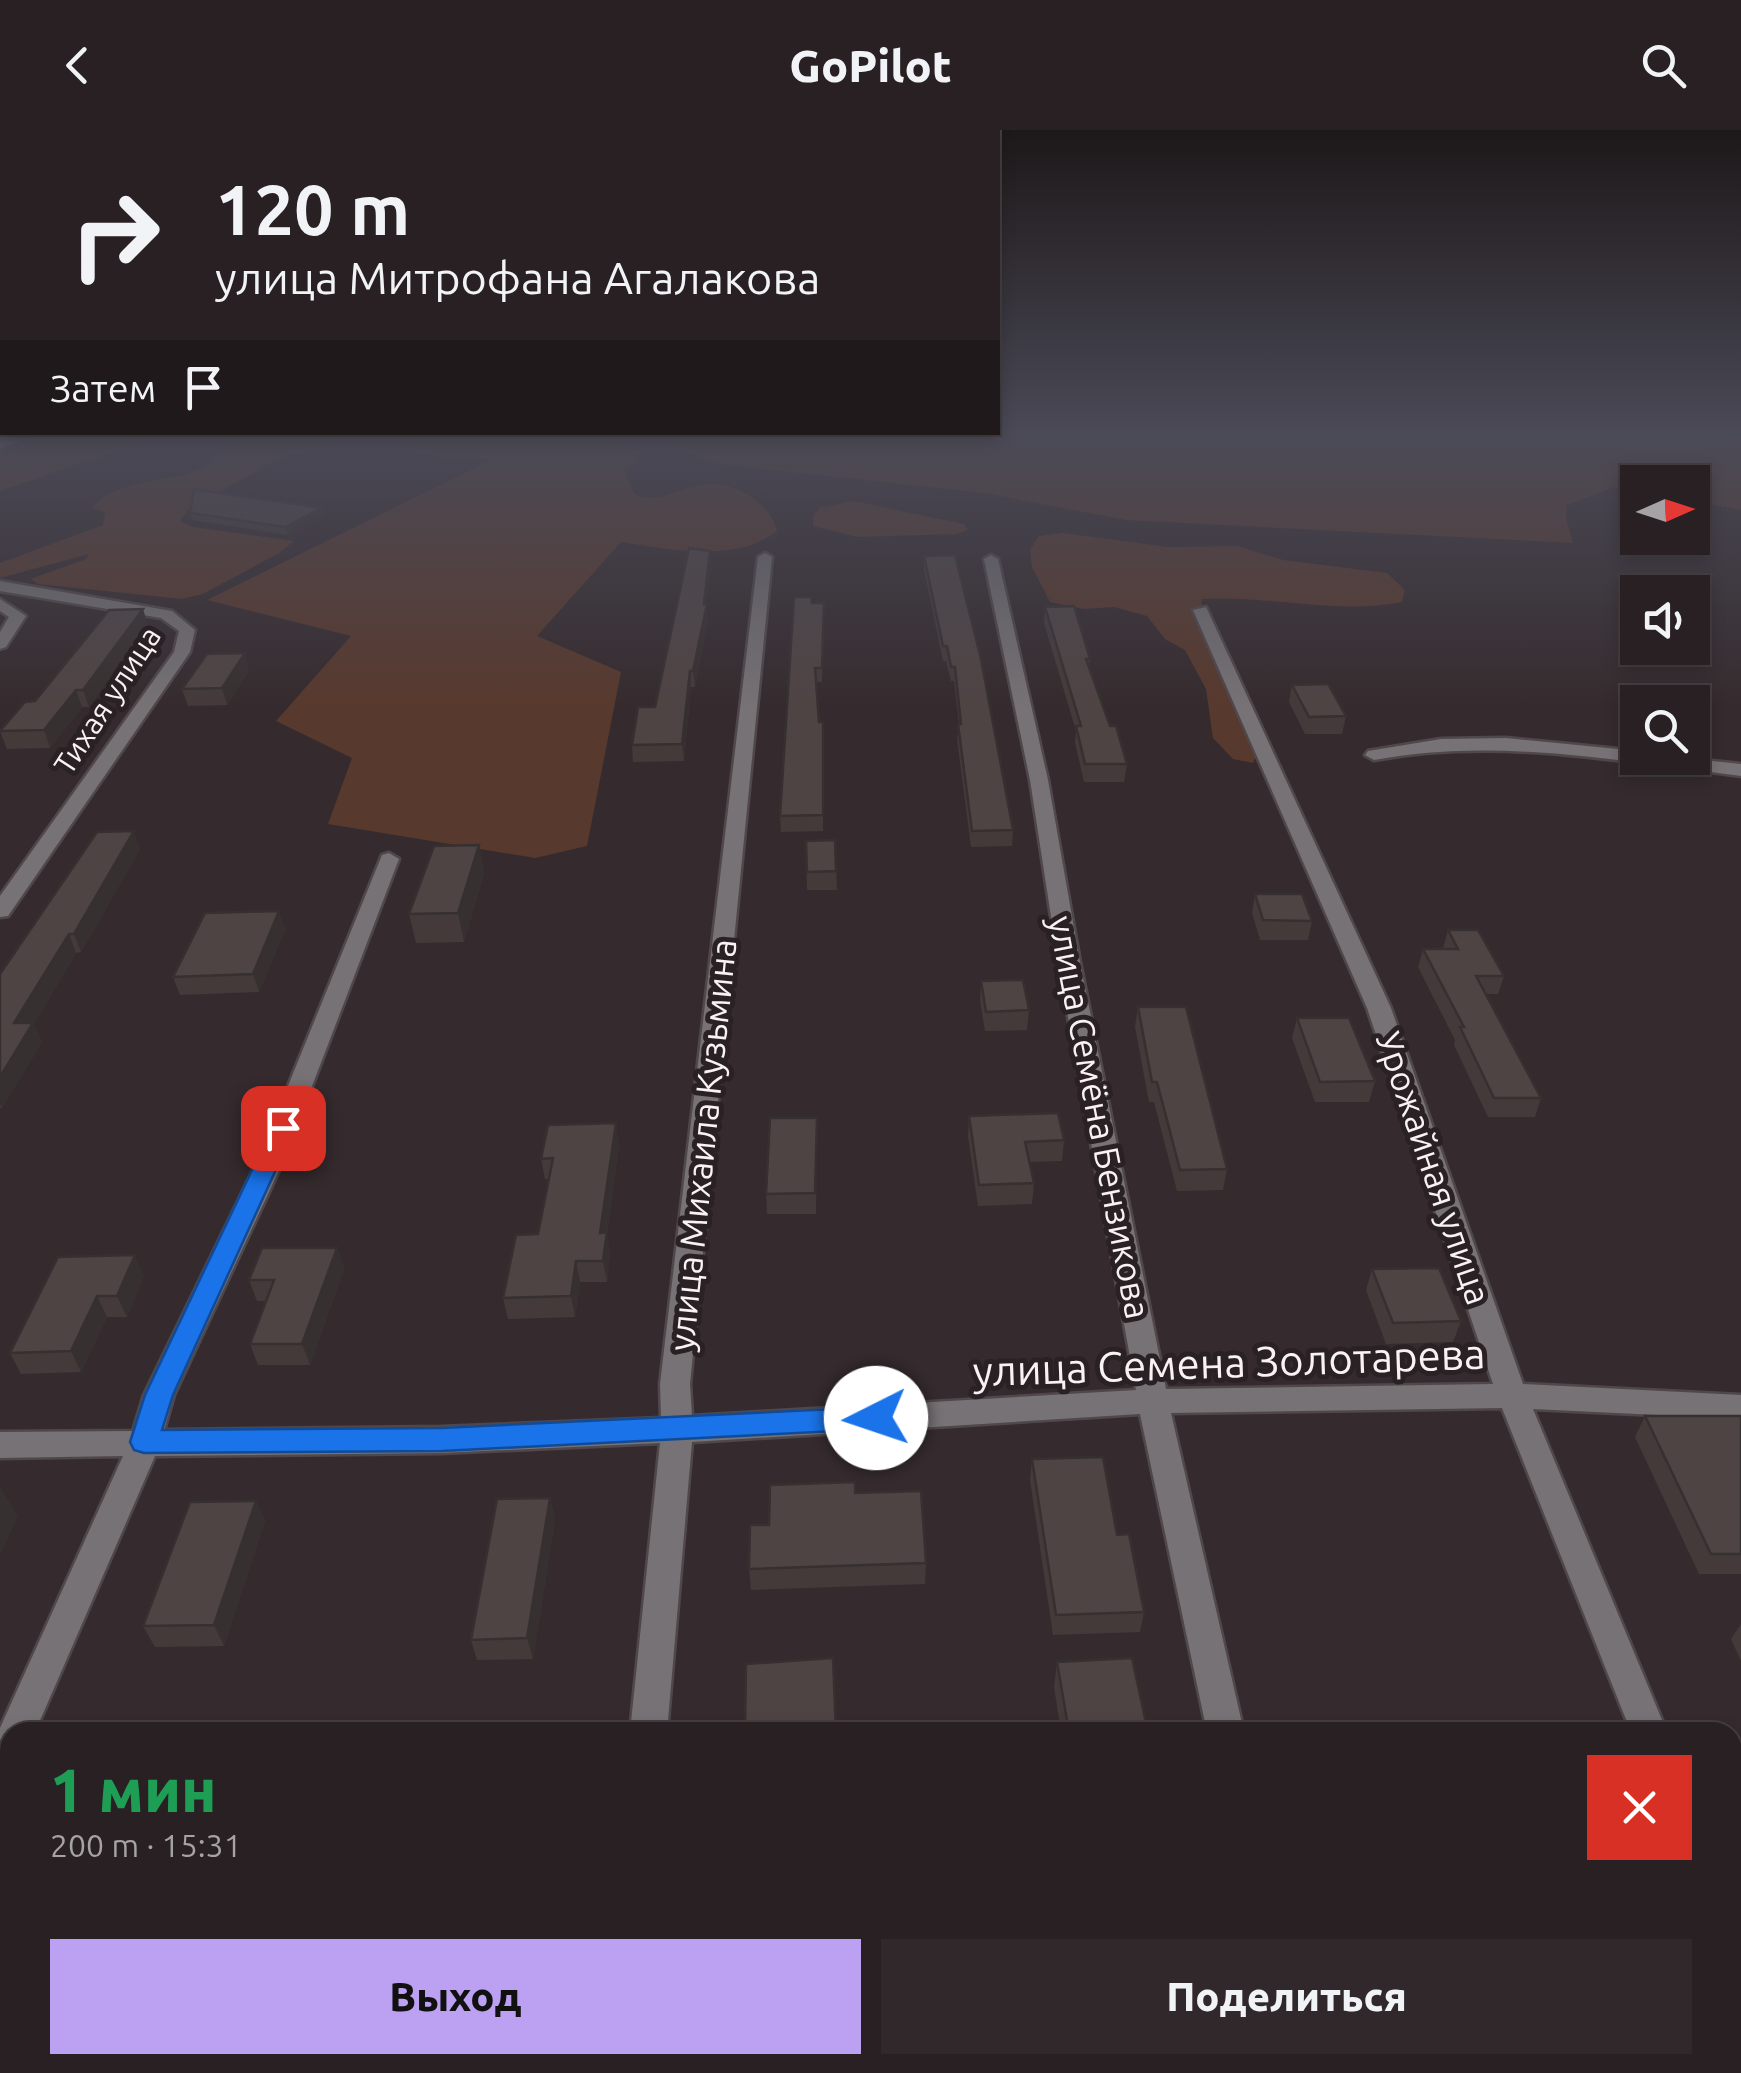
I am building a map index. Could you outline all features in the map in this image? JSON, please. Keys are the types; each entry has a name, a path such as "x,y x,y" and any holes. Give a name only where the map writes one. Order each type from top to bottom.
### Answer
{"street":[{"name":"улица Михаила Кузьмина","path":"649,1722 678,1430 675,1384 765,557"},
{"name":"улица Семёна Бензикова","path":"991,559 1005,638 1039,780 1153,1401 1223,1722"},
{"name":"Тихая улица","path":"0,911 182,652 188,630 166,614 2,585"},
{"path":"0,604 18,616 0,644"},
{"name":"Урожайная улица","path":"1201,610 1379,1008 1512,1396 1645,1722"},
{"path":"1374,755 1470,741 1550,744 1620,754"},
{"path":"1710,766 1741,770"},
{"path":"21,1722 144,1442 159,1395 270,1162 389,859"},
{"name":"улица Семена Золотарева","path":"0,1445 442,1440 1153,1401 1512,1396 1741,1406"}],"shaded area":[{"path":"96,528 198,528 294,541 203,594 182,599 38,584 31,579 86,559 89,554 0,578 0,563"},
{"path":"354,528 776,528 777,531 742,548 722,551 621,542 537,636 621,672 587,846 535,858 328,824 352,758 276,721 351,636 207,600"},
{"path":"820,528 968,530 956,534 858,537"},
{"path":"1275,528 1569,528 1573,543"},
{"path":"1063,533 1168,547 1237,546 1283,560 1387,573 1405,590 1402,602 1377,605 1202,599 1201,610 1261,745 1253,763 1233,759 1213,738 1206,689 1185,650 1165,639 1147,616 1114,607 1084,609 1050,602 1032,567 1030,550 1039,536"}],"building":[{"path":"689,548 710,551 707,604 690,671 682,744 632,745 638,707 655,707"},
{"path":"955,555 981,659 1013,830 972,831 955,667 951,667 947,646 943,646 924,556"},
{"path":"794,597 811,597 812,603 824,603 822,668 815,668 819,722 823,722 823,815 780,816"},
{"path":"1074,606 1090,659 1086,659 1110,726 1116,726 1127,764 1085,764 1076,726 1081,726 1045,607"},
{"path":"143,609 83,690 76,690 44,730 0,731 25,702 35,701 109,610"},
{"path":"245,653 222,688 182,689 207,654"},
{"path":"1328,684 1346,716 1309,717 1292,685"},
{"path":"134,831 74,934 69,934 14,1023 33,1023 0,1077 0,974 97,832"},
{"path":"835,840 836,871 807,872 806,841"},
{"path":"479,845 458,913 409,914 434,846"},
{"path":"1255,894 1302,894 1312,921 1263,920"},
{"path":"279,911 253,974 173,977 205,913"},
{"path":"1448,930 1478,930 1504,976 1476,976 1541,1098 1494,1098 1460,1027 1464,1027 1423,949 1458,949"},
{"path":"1023,980 1029,1010 986,1012 981,981"},
{"path":"1138,1007 1186,1007 1227,1169 1180,1170 1157,1082 1152,1082"},
{"path":"1297,1018 1349,1018 1375,1081 1320,1082"},
{"path":"1058,1113 1064,1140 1025,1142 1034,1183 979,1185 969,1116"},
{"path":"770,1118 817,1118 815,1193 766,1194"},
{"path":"616,1123 600,1233 607,1232 603,1261 576,1261 571,1296 503,1298 516,1235 538,1234 553,1158 541,1159 548,1125"},
{"path":"262,1248 337,1248 302,1344 250,1344 274,1280 249,1280"},
{"path":"135,1255 117,1296 97,1296 71,1351 10,1353 58,1257"},
{"path":"1439,1268 1461,1321 1393,1323 1372,1269"},
{"path":"1645,1416 1741,1416 1741,1554 1711,1554"},
{"path":"1103,1457 1117,1535 1129,1534 1144,1612 1056,1615 1032,1459"},
{"path":"855,1482 855,1493 921,1491 926,1563 749,1569 750,1525 769,1525 770,1485"},
{"path":"550,1498 527,1638 471,1640 497,1499"},
{"path":"256,1501 214,1625 143,1626 190,1502"},
{"path":"833,1658 836,1722 745,1722 746,1664"},
{"path":"1132,1658 1146,1722 1067,1722 1057,1662"}],"route":[{"path":"283,1128 159,1395 144,1442 442,1440 876,1418"}]}
